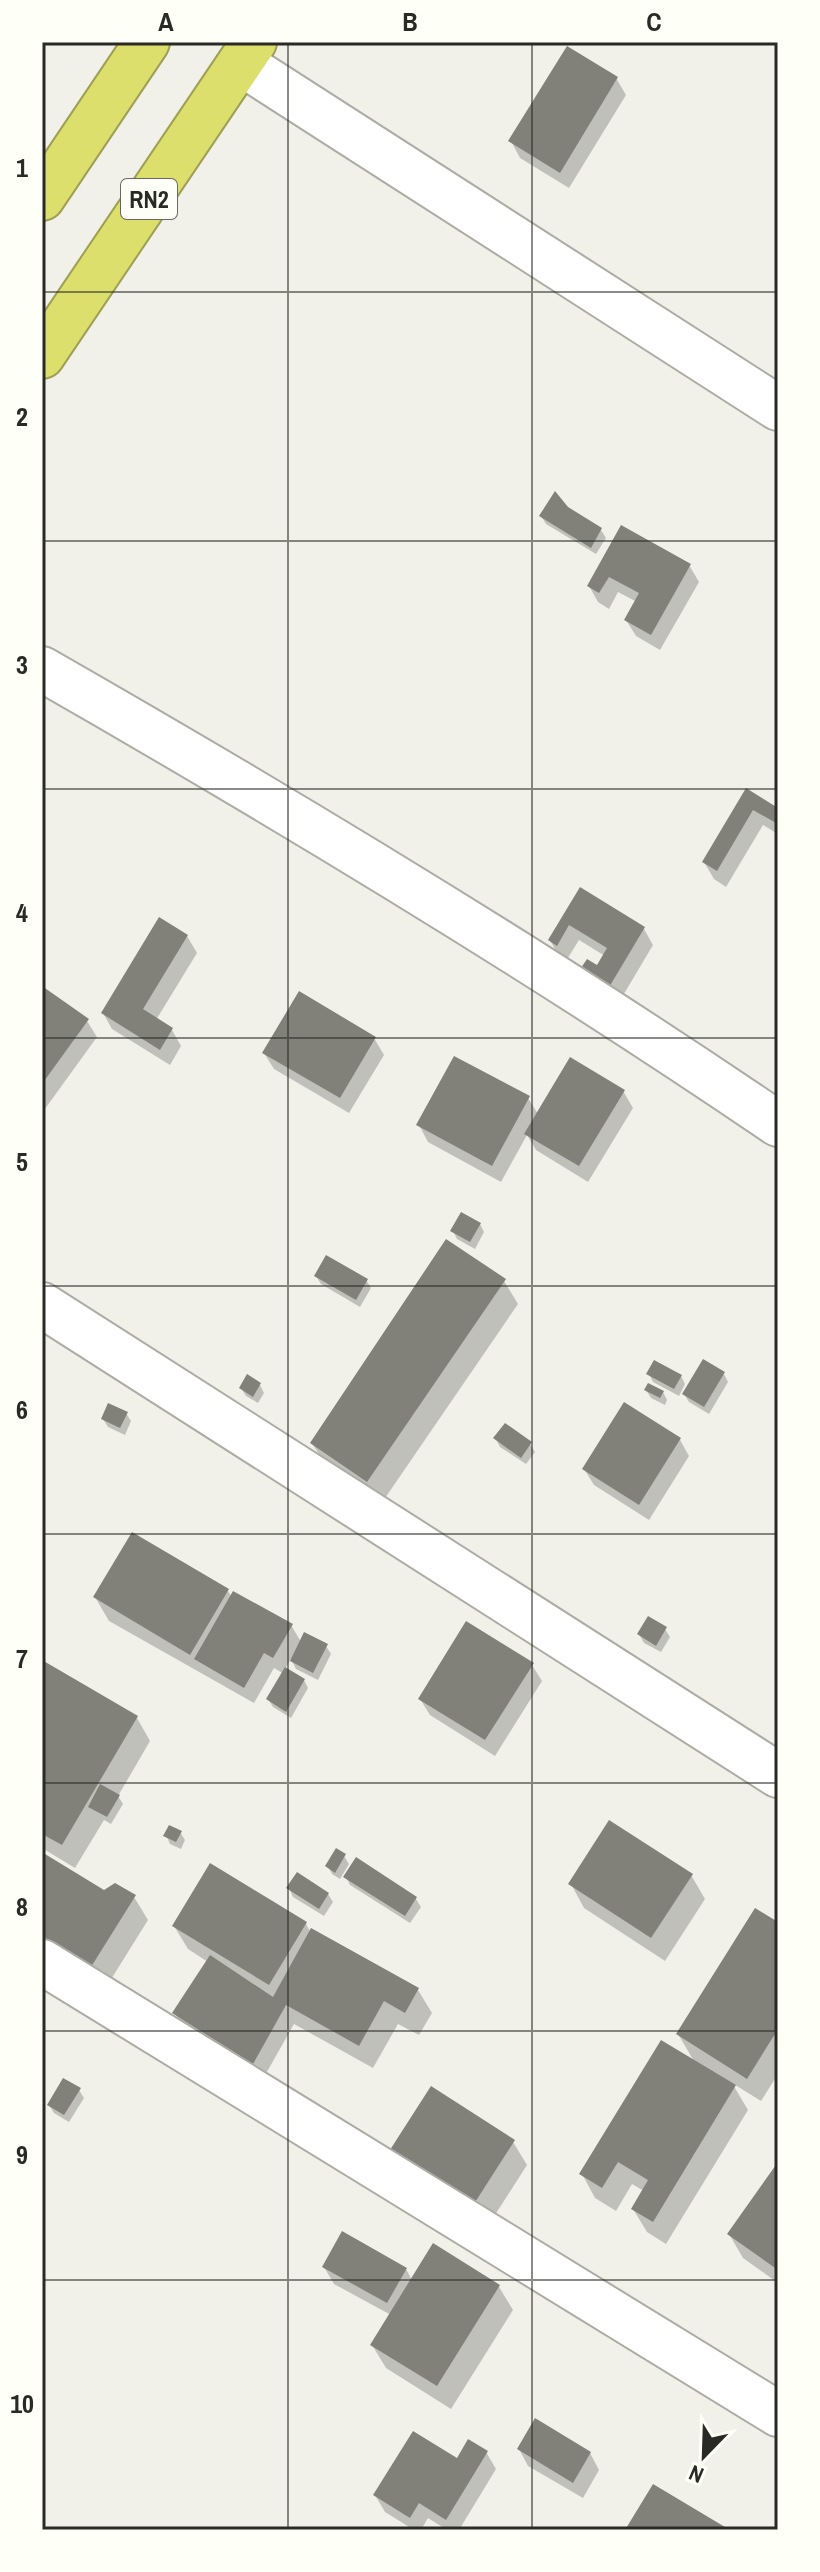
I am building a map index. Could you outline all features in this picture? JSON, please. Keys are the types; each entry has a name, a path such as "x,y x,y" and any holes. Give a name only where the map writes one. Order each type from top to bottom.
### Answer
{"highway":[{"path":"42,198 147,42"},
{"name":"RN2","path":"42,356 248,53"}],"street":[{"path":"248,53 778,408"},
{"path":"42,669 524,957 778,1124"},
{"path":"42,1305 778,1775"},
{"path":"42,1962 778,2414"}],"building":[{"path":"567,46 618,77 560,173 508,141"},
{"path":"555,491 568,507 602,528 591,548 539,516"},
{"path":"621,525 691,564 651,635 624,620 639,593 609,577 599,593 587,586"},
{"path":"746,788 778,808 778,824 753,810 717,871 702,862"},
{"path":"580,887 645,927 608,989 579,971 587,959 597,965 607,948 569,925 557,946 548,940"},
{"path":"159,917 188,935 143,1009 173,1028 160,1050 101,1013"},
{"path":"42,986 89,1019 42,1084"},
{"path":"299,991 376,1037 340,1098 262,1053"},
{"path":"454,1056 530,1096 492,1166 416,1125"},
{"path":"570,1057 625,1090 579,1166 524,1134"},
{"path":"461,1212 481,1223 470,1242 450,1231"},
{"path":"446,1239 506,1279 367,1482 310,1443"},
{"path":"326,1255 368,1279 356,1300 314,1276"},
{"path":"703,1359 725,1372 704,1407 682,1394"},
{"path":"654,1360 682,1375 674,1389 646,1374"},
{"path":"247,1374 261,1383 253,1397 239,1388"},
{"path":"648,1383 664,1391 660,1398 644,1390"},
{"path":"624,1402 681,1438 639,1505 582,1469"},
{"path":"108,1403 128,1412 120,1428 101,1419"},
{"path":"505,1423 532,1442 521,1458 493,1438"},
{"path":"132,1532 229,1589 190,1655 93,1597"},
{"path":"233,1591 293,1624 273,1658 264,1653 244,1688 194,1659"},
{"path":"648,1616 667,1627 656,1646 637,1634"},
{"path":"466,1621 534,1663 485,1740 418,1699"},
{"path":"304,1632 328,1644 313,1673 290,1661"},
{"path":"42,1660 138,1716 62,1845 42,1834"},
{"path":"285,1667 305,1679 286,1712 266,1699"},
{"path":"100,1784 120,1795 107,1817 88,1807"},
{"path":"609,1820 693,1874 651,1938 568,1884"},
{"path":"169,1825 182,1831 176,1842 163,1836"},
{"path":"336,1848 346,1854 335,1873 325,1866"},
{"path":"45,1854 104,1890 115,1883 136,1895 86,1975 42,1948 42,1859"},
{"path":"356,1857 417,1897 405,1916 343,1877"},
{"path":"210,1863 307,1922 269,1985 172,1926"},
{"path":"297,1872 329,1893 319,1909 286,1888"},
{"path":"755,1908 778,1922 778,2029 747,2079 676,2034"},
{"path":"311,1928 419,1988 405,2013 384,2001 359,2046 286,2005 253,2064 172,2013 210,1955 273,1997"},
{"path":"661,2040 736,2085 653,2222 631,2209 648,2180 618,2162 602,2188 579,2174"},
{"path":"63,2078 81,2088 64,2115 47,2105"},
{"path":"431,2086 515,2140 472,2207 388,2153"},
{"path":"778,2162 778,2270 727,2234"},
{"path":"342,2231 407,2268 387,2303 322,2267"},
{"path":"433,2243 500,2285 437,2386 370,2345"},
{"path":"535,2418 591,2452 573,2483 517,2449"},
{"path":"413,2431 457,2458 468,2439 488,2451 446,2520 419,2503 410,2518 373,2495"},
{"path":"653,2484 730,2530 625,2530"}]}
